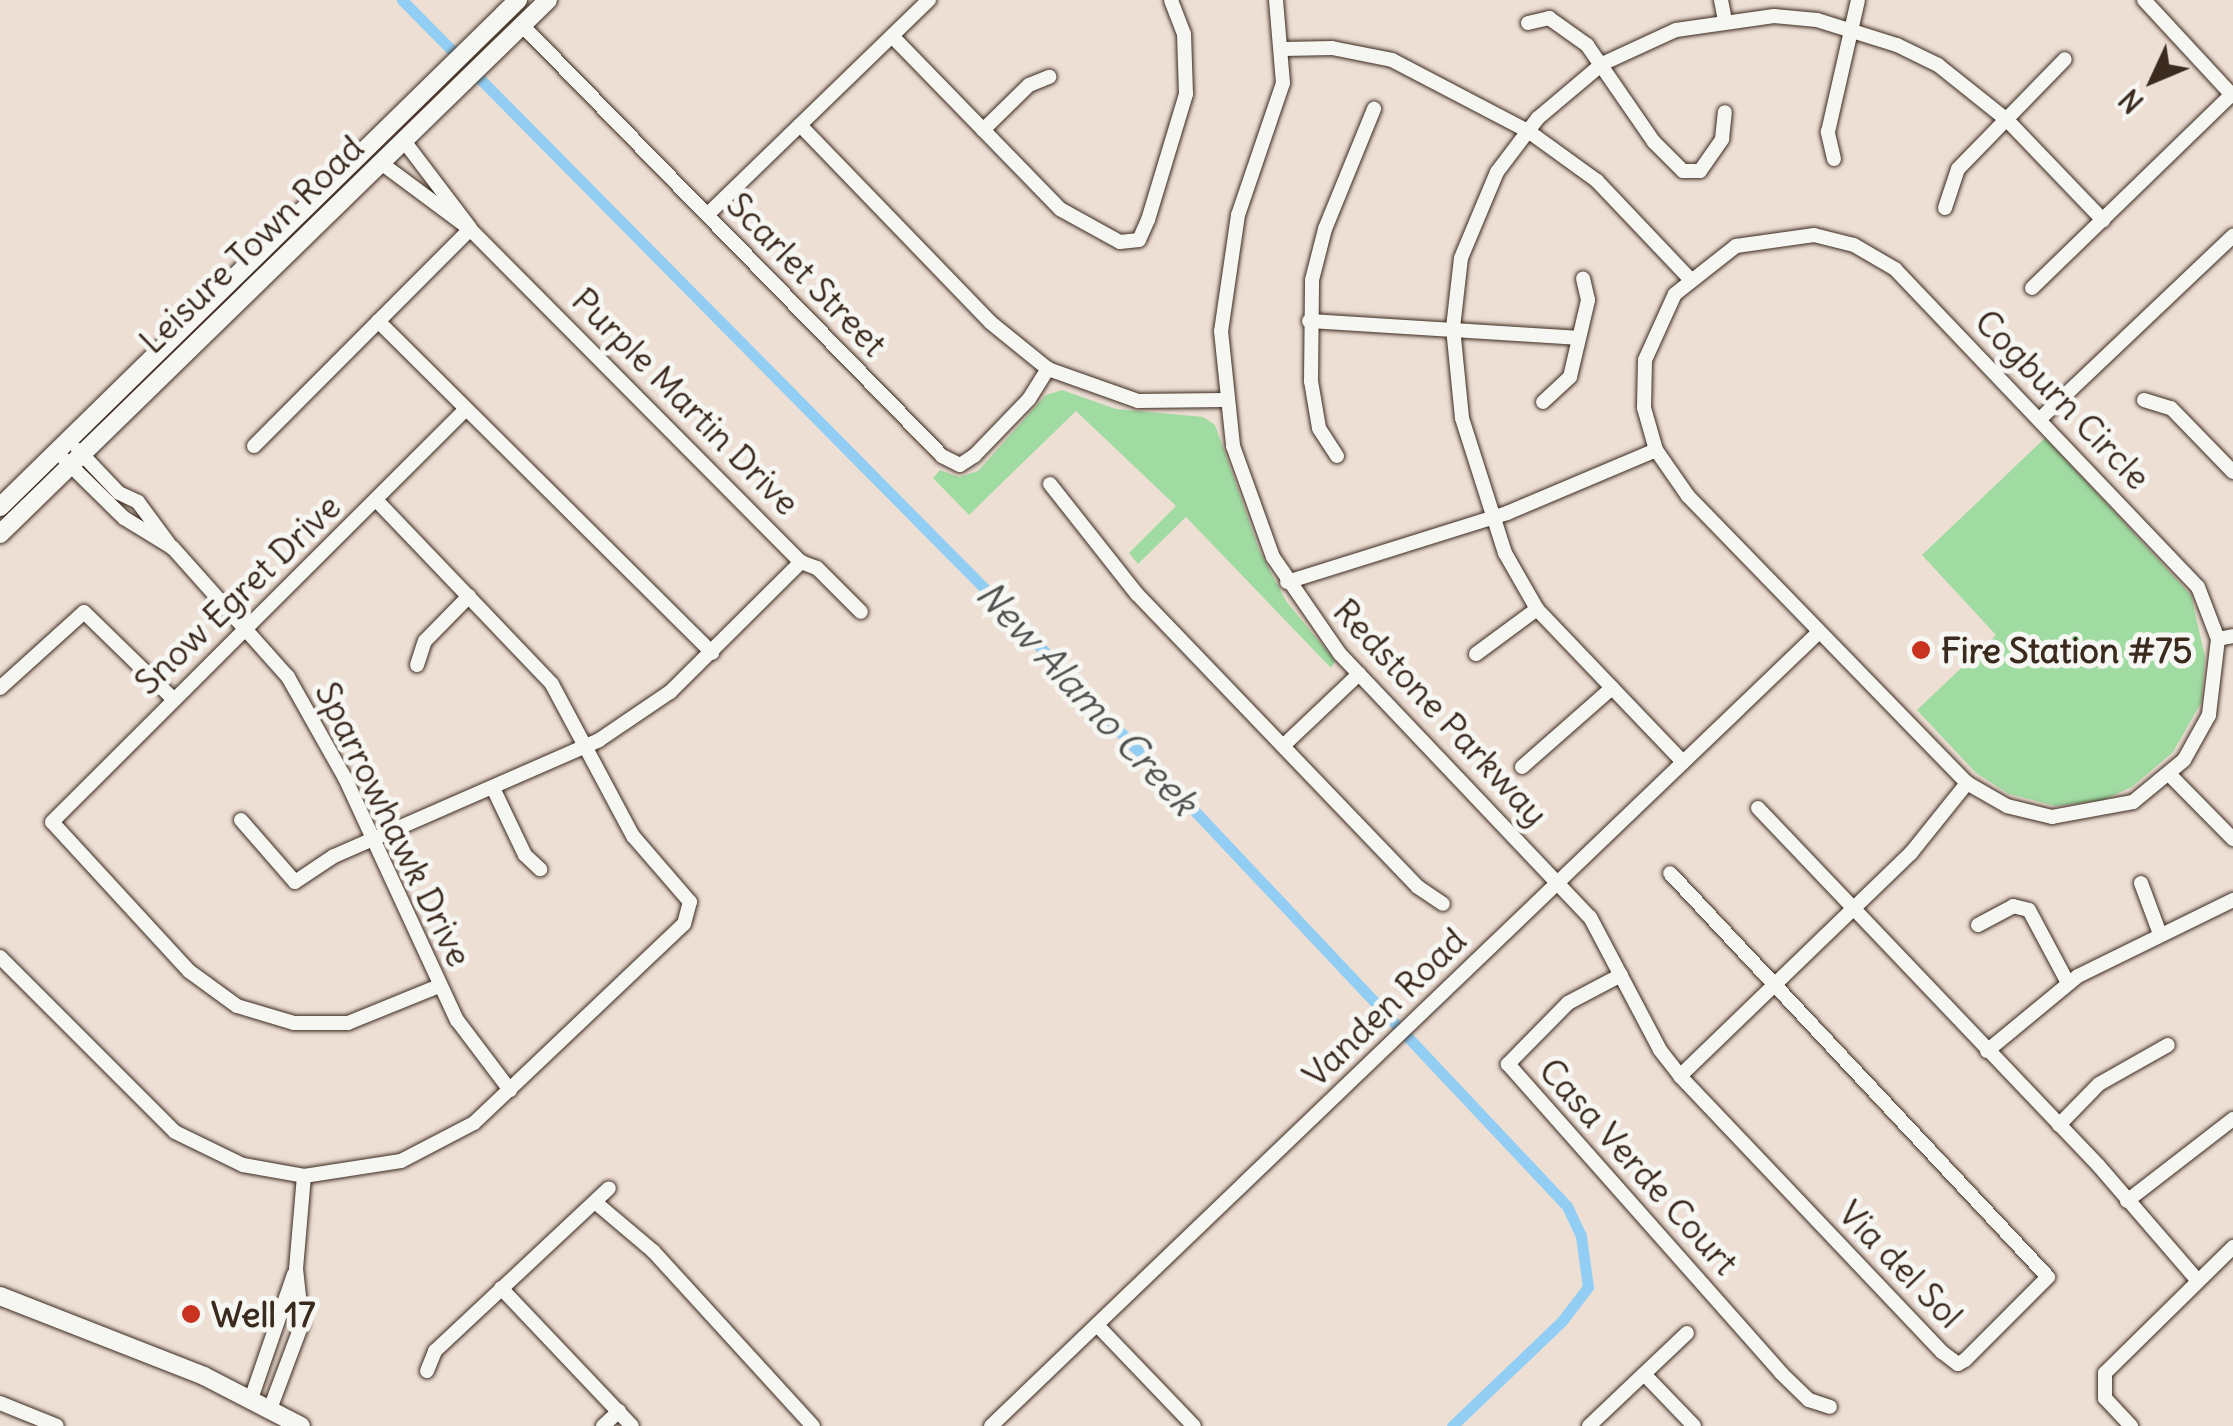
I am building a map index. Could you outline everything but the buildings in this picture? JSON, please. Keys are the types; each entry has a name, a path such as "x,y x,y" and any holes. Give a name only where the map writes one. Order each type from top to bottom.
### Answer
{"main road":[{"name":"Leisure Town Road","path":"0,534 69,453 518,0"},
{"name":"Leisure Town Road","path":"0,507 69,453 404,141 548,0"},
{"path":"0,1296 251,1399 300,1426"}],"street":[{"path":"708,214 928,0"},
{"path":"892,36 1086,229 1120,242 1139,240 1186,94 1184,34 1171,0"},
{"name":"Redstone Parkway","path":"1276,0 1284,49 1280,100 1228,256 1220,330 1224,400 1245,493 1287,582 1359,674 1559,882"},
{"path":"1720,0 1725,20"},
{"path":"1834,159 1828,132 1858,0"},
{"path":"2032,288 2232,95 2144,0"},
{"path":"1528,23 1549,18 1602,64 1654,142 1683,171 1700,171 1722,138 1726,112"},
{"path":"1683,762 1537,609 1492,518 1462,418 1452,328 1461,258 1477,212 1528,131 1602,64 1676,30 1725,20 1788,18 1854,30 1938,65 2007,120 2103,220"},
{"name":"Scarlet Street","path":"522,25 942,456 960,465 1009,422 1048,368"},
{"path":"1284,49 1332,48 1392,60 1528,131 1597,181 1688,278"},
{"path":"1945,208 1949,182 2065,60"},
{"path":"983,130 1028,85 1048,77"},
{"path":"1336,456 1319,428 1309,321 1325,228 1374,109"},
{"path":"800,125 990,322 1048,368 1138,401 1224,400"},
{"name":"Purple Martin Drive","path":"404,141 470,228 802,562 817,568 861,612"},
{"name":"Purple Martin Drive","path":"380,163 470,228"},
{"path":"254,446 470,228"},
{"name":"Cogburn Circle","path":"1814,234 1854,244 1895,270 2041,418 2179,561 2225,637 2209,715 2170,775 2132,802 2082,816 2020,810 1968,783 1819,632 1688,496 1656,450 1644,408 1645,360 1662,314 1688,278 1715,257 1760,238 1814,234"},
{"path":"2041,418 2233,236"},
{"path":"1543,402 1570,377 1588,300 1583,279"},
{"path":"378,321 712,654"},
{"path":"1309,321 1577,338"},
{"path":"2144,400 2171,408 2233,472"},
{"name":"Snow Egret Drive","path":"439,986 348,1022 294,1024 237,1006 189,971 52,822 465,410"},
{"path":"1287,582 1492,518 1656,450"},
{"name":"Sparrowhawk Drive","path":"69,453 124,518 173,548 247,626 318,726 439,986 476,1050 510,1090"},
{"path":"1050,484 1137,594 1418,888 1443,904"},
{"path":"0,957 175,1132 243,1165 304,1176 401,1161 474,1123 692,910 633,836 552,684 376,500"},
{"path":"242,820 295,882 373,839 587,746 670,692 802,562"},
{"path":"417,665 424,640 469,596"},
{"path":"1476,654 1537,609"},
{"path":"0,688 84,612 173,699"},
{"name":"Vanden Road","path":"990,1426 1819,632"},
{"path":"1283,746 1359,674"},
{"path":"1522,766 1612,688"},
{"path":"2170,775 2233,839"},
{"path":"1680,1076 1851,911 1968,783"},
{"path":"493,788 524,854 540,868"},
{"path":"1758,808 1851,911 2059,1125 2198,1282"},
{"path":"1670,874 1773,986"},
{"name":"Via del Sol","path":"1559,882 1590,918 1660,1050 1680,1076 1942,1352 1958,1364 1989,1340 2048,1278 1773,986"},
{"path":"2141,883 2160,934"},
{"path":"1987,1052 2068,983 2233,900"},
{"path":"1978,925 2013,906 2029,910 2068,983"},
{"name":"Casa Verde Court","path":"1621,975 1568,1003 1508,1064 1781,1373 1810,1400 1830,1407"},
{"path":"2059,1125 2099,1084 2168,1044"},
{"path":"2128,1201 2233,1119"},
{"path":"270,1410 302,1324 296,1269 304,1176"},
{"path":"428,1372 435,1352 609,1188"},
{"path":"594,1202 653,1251 813,1426"},
{"path":"2132,1426 2104,1398 2104,1374 2233,1247"},
{"path":"251,1399 296,1269"},
{"path":"502,1288 632,1426"},
{"path":"1096,1324 1194,1426"},
{"path":"1589,1426 1687,1333"},
{"path":"1644,1374 1694,1426"},
{"path":"0,1403 57,1426"},
{"path":"603,1426 618,1412"}],"green space":[{"path":"1062,390 1116,409 1203,417 1215,425 1260,552 1286,601 1335,661 1331,668 1186,517 1138,564 1129,553 1176,506 1076,411 969,515 933,478 940,470 959,477 978,471 1046,395"},
{"path":"2045,438 2191,595 2205,657 2201,703 2173,752 2132,787 2103,800 2055,806 2009,794 1976,773 1917,710 1996,635 1922,555"}],"waterway":[{"name":"New Alamo Creek","path":"402,0 994,598 1567,1206 1581,1236 1588,1287 1562,1321 1452,1426"}],"place":[{"name":"Fire Station #75","path":"1921,650"},
{"name":"Well 17","path":"191,1314"}]}
